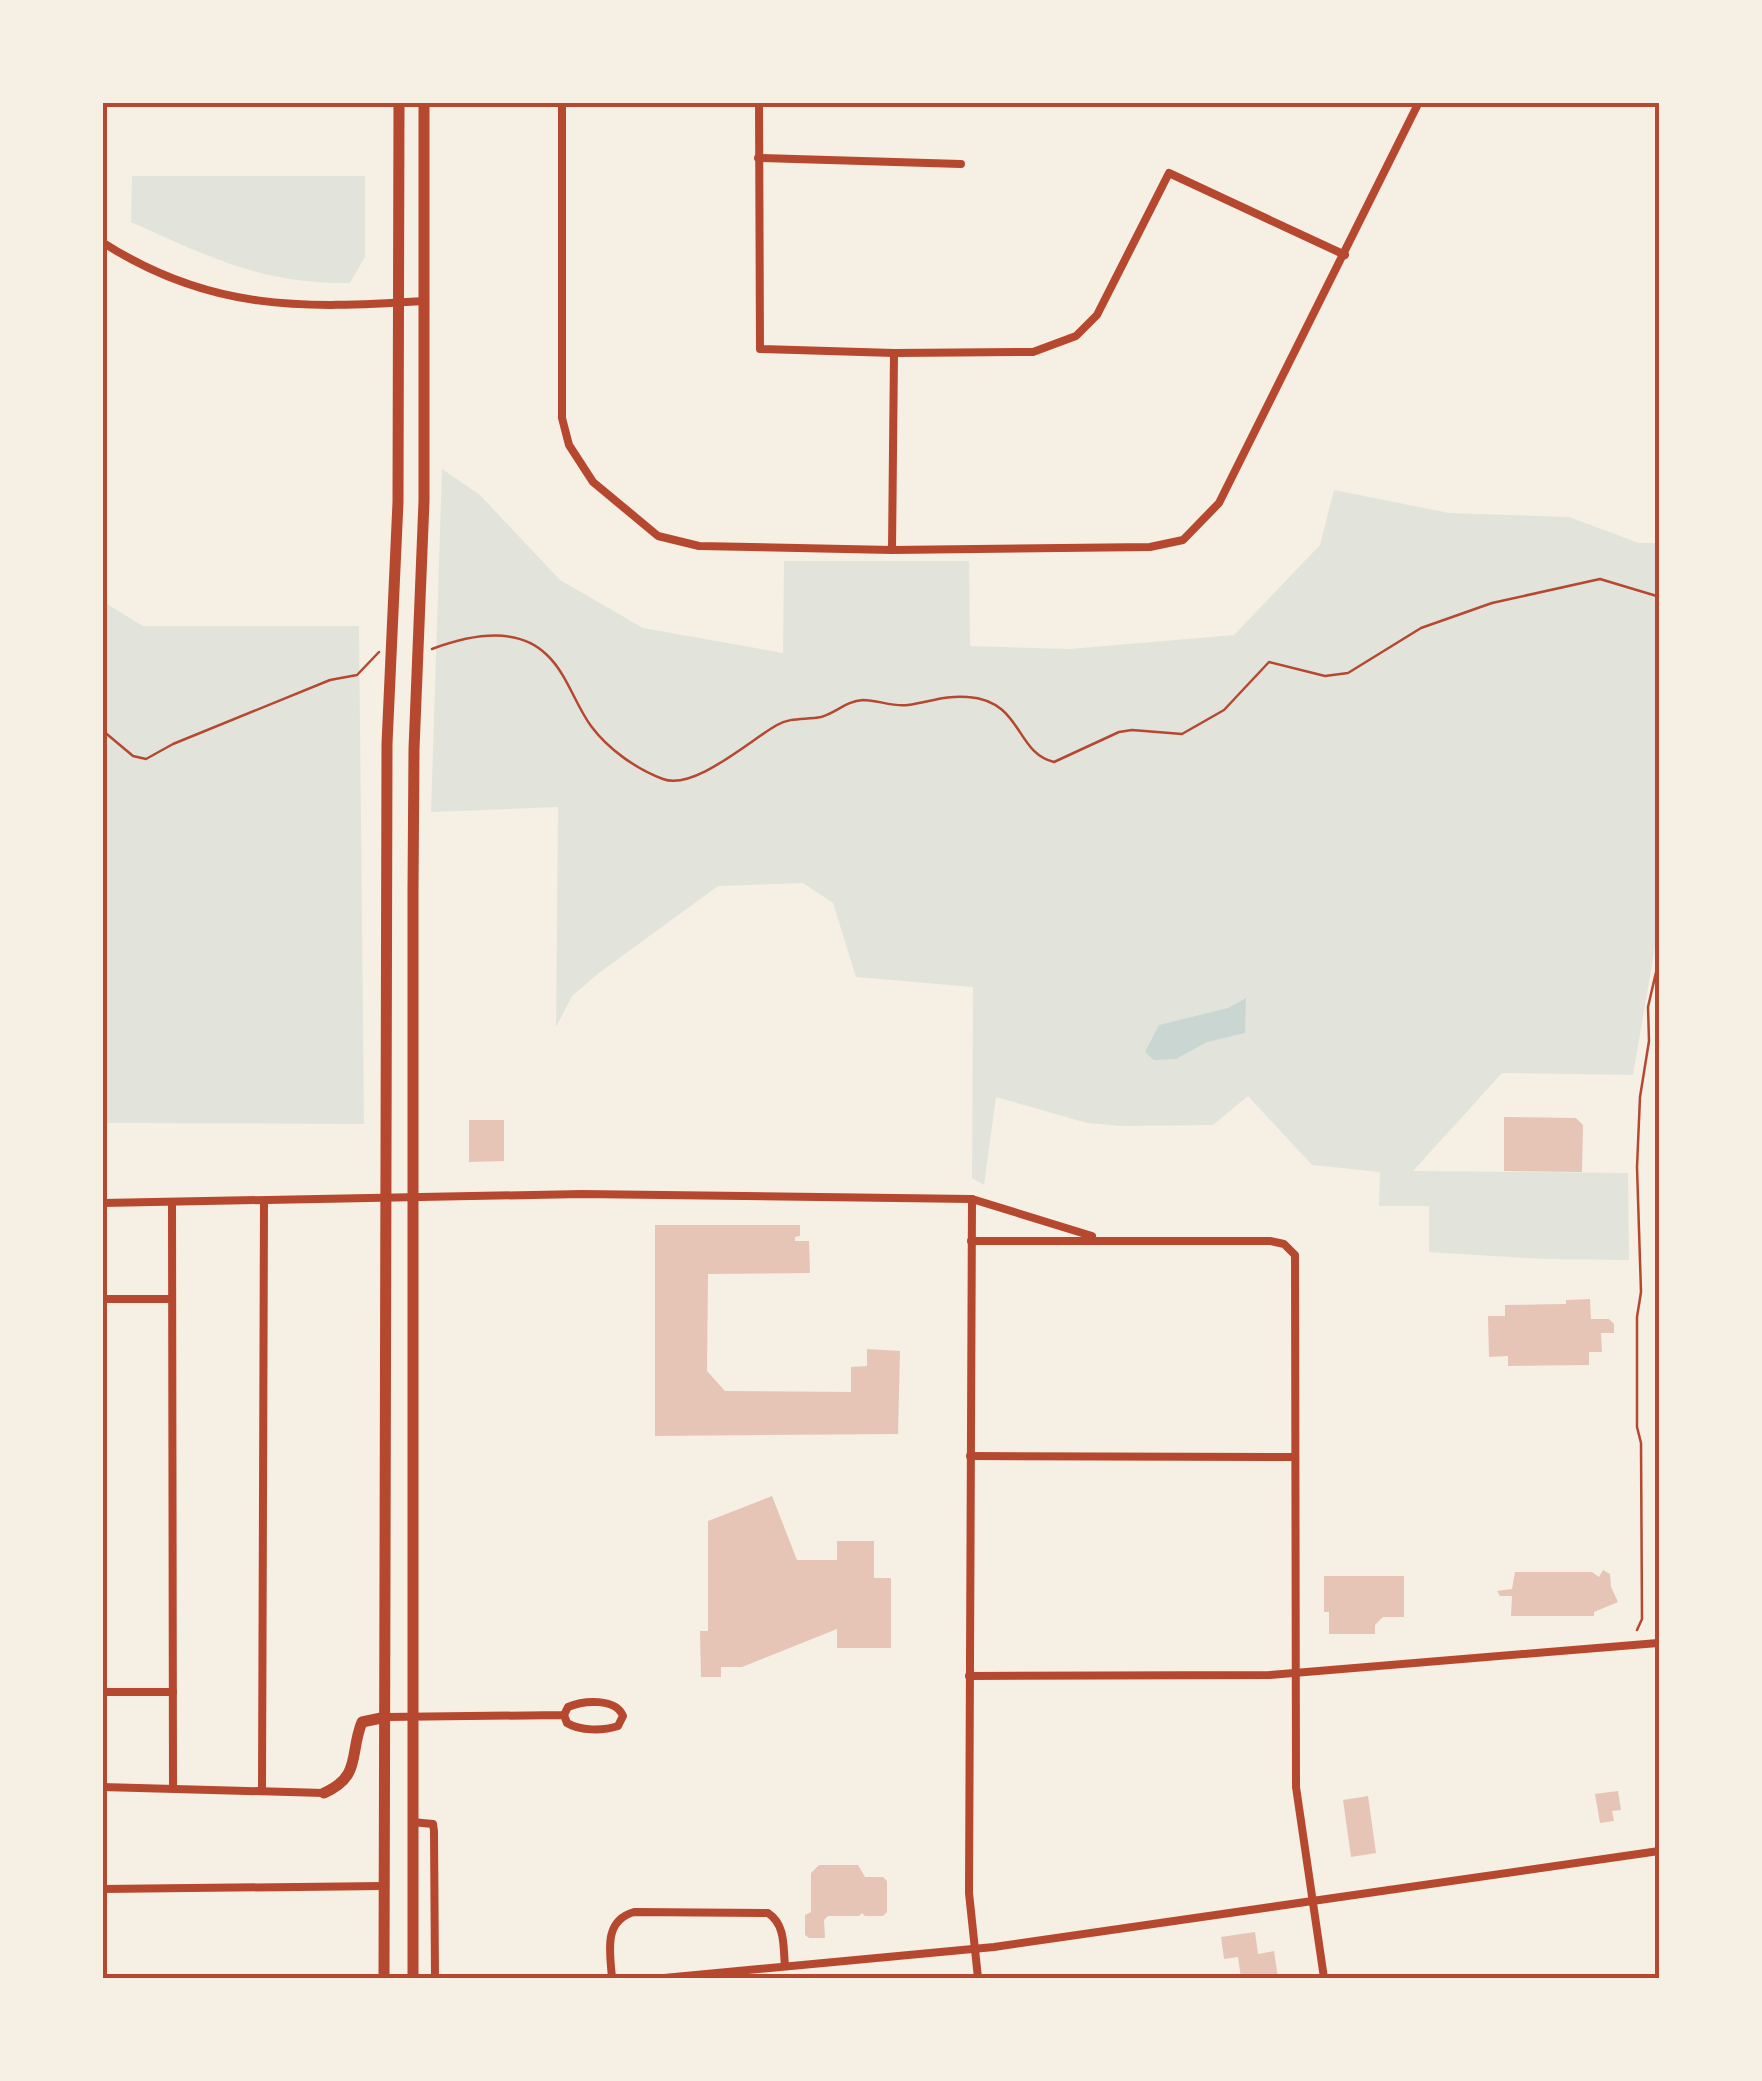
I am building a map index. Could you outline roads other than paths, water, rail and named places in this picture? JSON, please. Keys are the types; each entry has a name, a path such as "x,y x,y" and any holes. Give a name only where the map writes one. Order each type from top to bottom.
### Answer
{"main road":[{"path":"384,1978 387,764 398,502 399,102"},
{"path":"413,1978 414,749 424,501 424,102"},
{"path":"324,1793 348,1778 362,1722 386,1717"}],"street":[{"path":"562,102 562,418 570,445 592,482 658,536 699,546 892,550 1150,547 1182,540 1218,503 1419,102"},
{"path":"759,102 760,349 1034,352 1076,336 1097,316 1169,174 1345,255"},
{"path":"758,158 961,164"},
{"path":"102,242 162,276 238,299 310,305 424,301"},
{"path":"892,550 894,353"},
{"path":"664,1978 974,1950 1659,1854 1660,1138"},
{"path":"102,1203 571,1194 972,1199 1101,1239"},
{"path":"972,1199 969,1893 978,1978"},
{"path":"262,1790 264,1202"},
{"path":"172,1203 173,1787"},
{"path":"972,1240 1277,1242 1294,1255 1296,1788 1324,1978"},
{"path":"102,1299 172,1299"},
{"path":"970,1456 1294,1457"},
{"path":"969,1676 1294,1673 1658,1643"},
{"path":"102,1692 173,1692"},
{"path":"576,1703 614,1704 623,1716 618,1726 609,1729 575,1728 564,1715 568,1706 576,1703"},
{"path":"386,1717 564,1715"},
{"path":"102,1787 324,1793"},
{"path":"412,1822 432,1824 434,1831 435,1978"},
{"path":"102,1889 384,1886"},
{"path":"612,1978 610,1935 618,1920 634,1912 768,1913 774,1916 782,1932 785,1966"}]}
